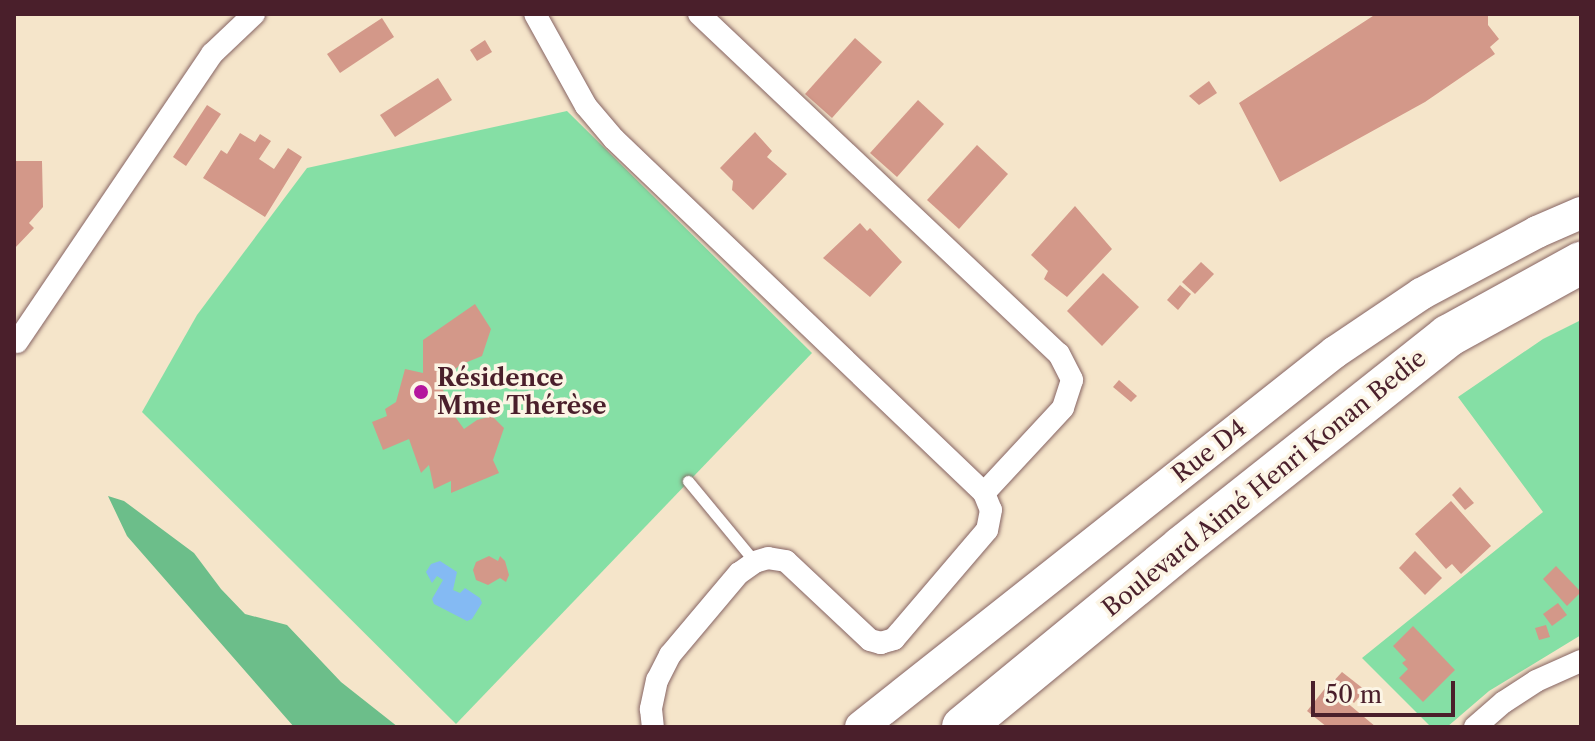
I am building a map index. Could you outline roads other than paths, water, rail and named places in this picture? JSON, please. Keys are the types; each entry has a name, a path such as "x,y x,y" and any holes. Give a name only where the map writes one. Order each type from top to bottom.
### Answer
{"highway":[{"name":"Boulevard Aimé Henri Konan Bedie","path":"963,727 1182,547 1448,336 1581,263"},
{"name":"Boulevard Aimé Henri Konan Bedie","path":"1002,727 1396,405 1462,355 1581,287"}],"main road":[{"name":"Rue D4","path":"861,727 1335,352 1421,294 1537,232 1581,213"}],"street":[{"path":"17,342 212,54 254,14"},
{"path":"535,14 586,106 614,139 984,493 991,510 987,530 894,639 881,643 870,640 786,561 768,558 755,562 739,573 670,655 657,680 651,709 653,727"},
{"path":"699,14 1059,354 1072,380 1063,408 984,493"},
{"path":"1475,727 1504,702 1536,681 1581,661"}],"lane":[{"path":"688,481 755,562"}],"water":[{"path":"440,561 457,572 453,590 460,593 465,588 480,598 482,603 472,619 467,621 434,604 432,599 443,580 437,576 432,583 426,572 431,564"}],"place":[{"name":"Résidence Mme Thérèse","path":"421,392"}]}
